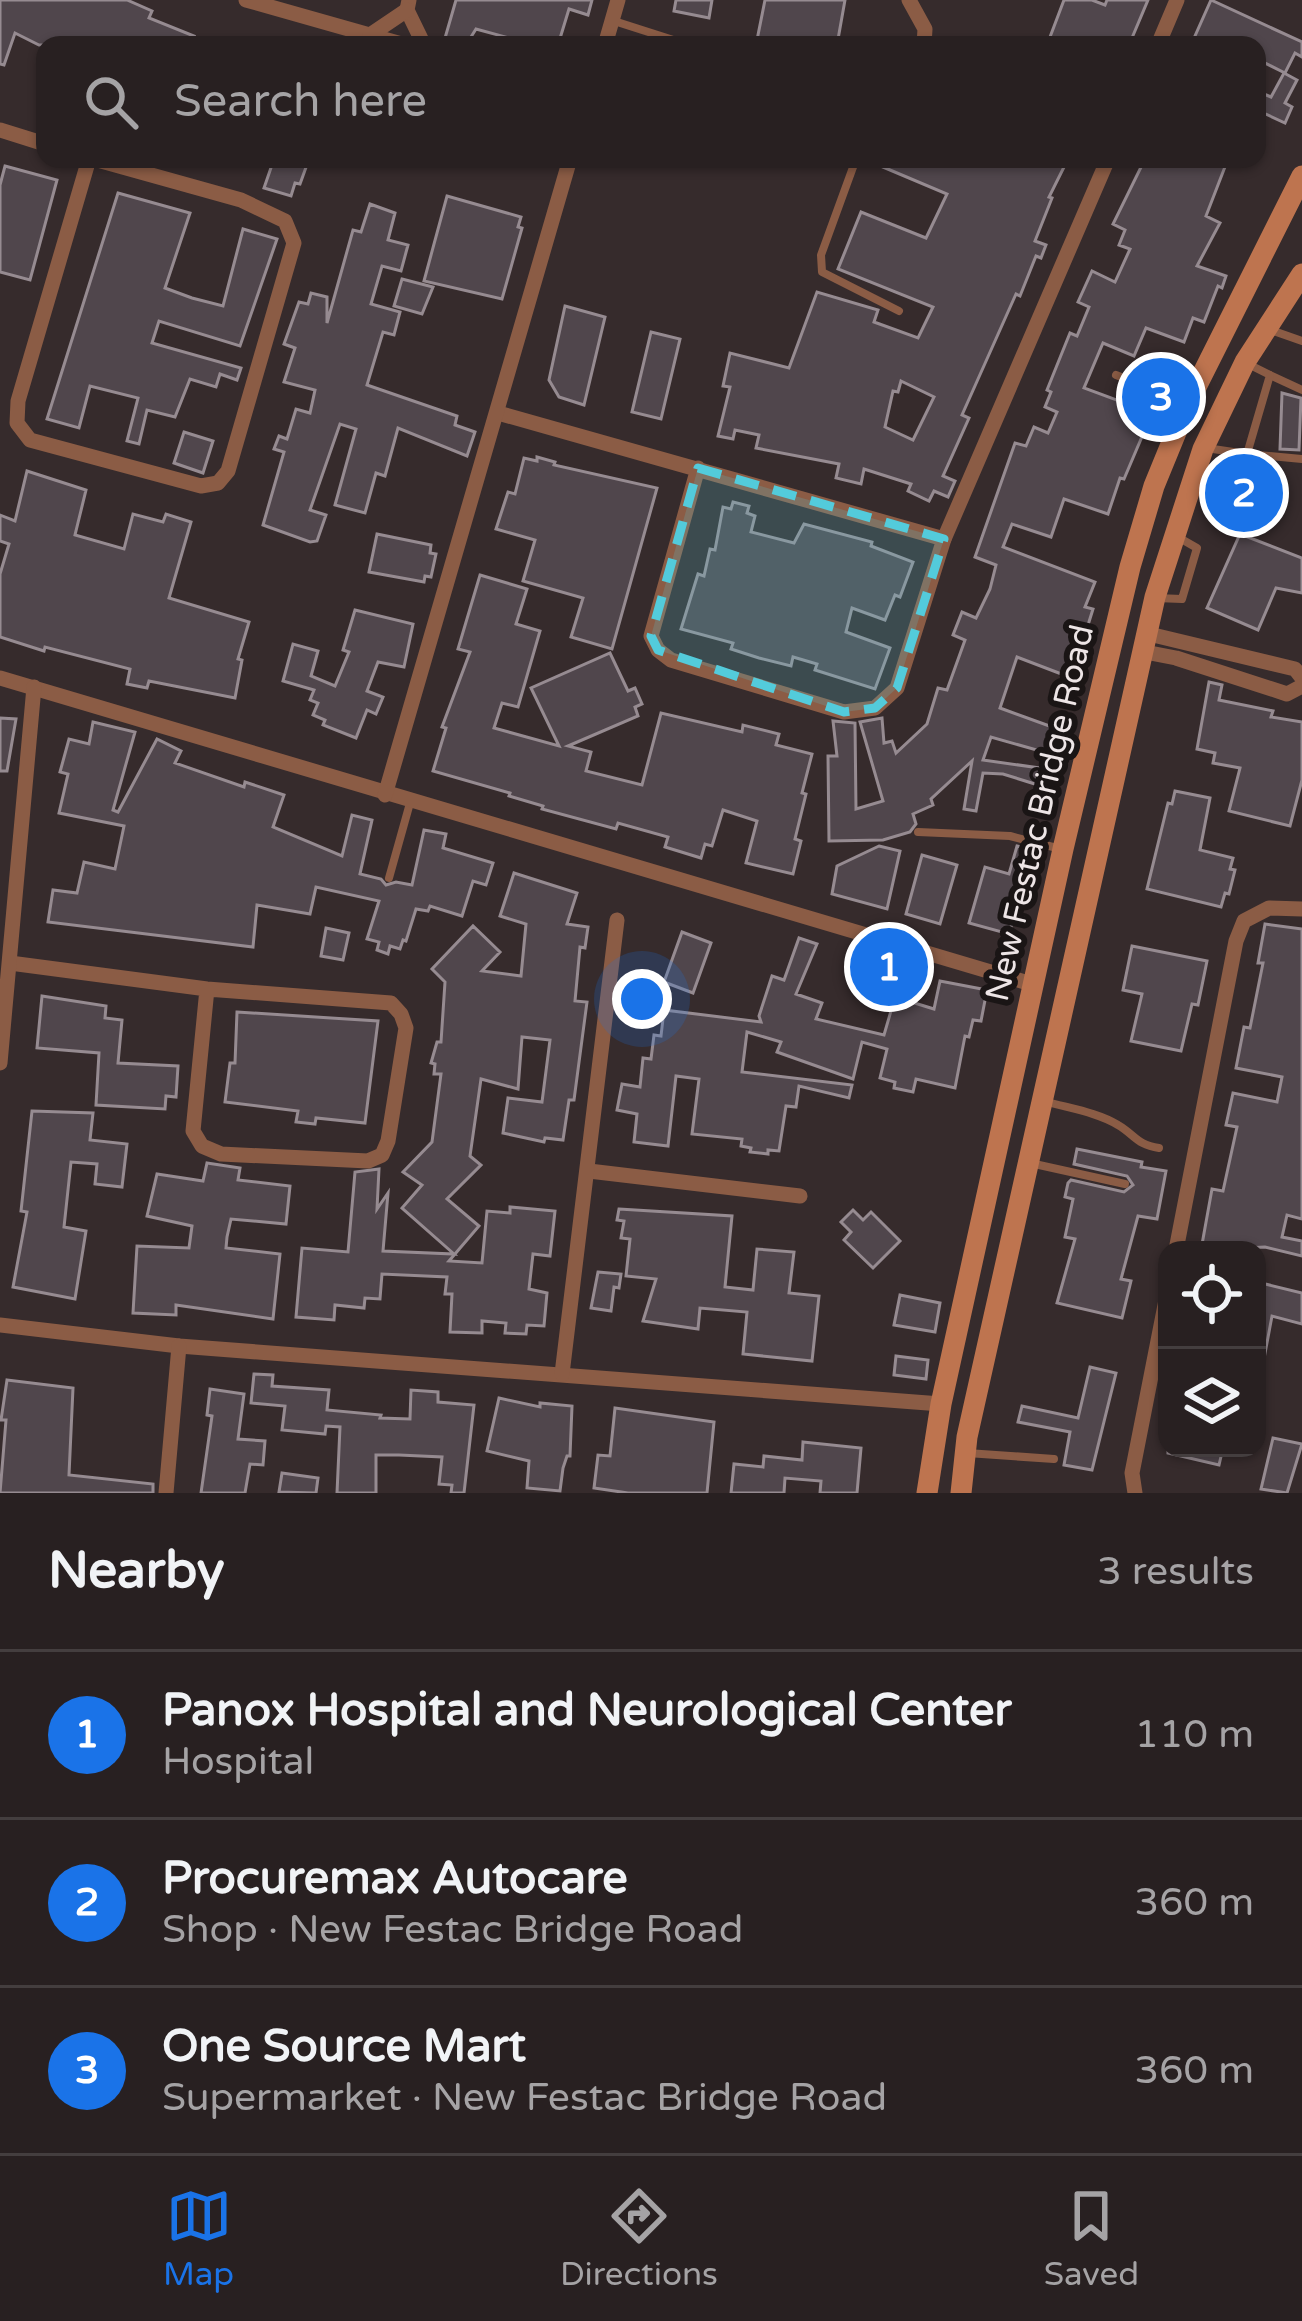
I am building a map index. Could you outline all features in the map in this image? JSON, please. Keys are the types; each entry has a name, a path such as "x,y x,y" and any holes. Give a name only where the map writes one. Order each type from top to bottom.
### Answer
{"main road":[{"name":"New Festac Bridge Road","path":"927,1493 941,1404 1130,567 1154,486 1193,394 1300,184"},
{"name":"New Festac Bridge Road","path":"961,1493 965,1453 1154,597 1204,448 1245,362 1302,274"}],"street":[{"path":"246,0 374,36"},
{"path":"607,36 618,0"},
{"path":"909,0 925,36"},
{"path":"1162,36 1177,0"},
{"path":"370,35 408,5 420,36"},
{"path":"0,130 36,141"},
{"path":"89,168 18,400 17,423 29,440 201,486 218,483 228,471 294,242 285,221 242,200 125,168"},
{"path":"385,795 567,168"},
{"path":"698,468 651,636 658,650 671,660 844,712 875,708 897,688 944,539 1104,168"},
{"path":"498,413 944,539"},
{"path":"1147,643 1295,669 1302,682 1287,694 1176,658 1147,643"},
{"path":"0,679 1035,985"},
{"path":"0,1063 34,687"},
{"path":"1178,1241 1236,941 1244,921 1269,908 1302,909"},
{"path":"562,1374 617,920"},
{"path":"10,963 207,989 391,1003 406,1028 382,1155 368,1160 221,1154 202,1146 193,1131 207,989"},
{"path":"589,1171 800,1196"},
{"path":"0,1325 179,1346 941,1404"},
{"path":"1136,1493 1132,1473 1158,1340"},
{"path":"166,1493 179,1346"}],"lane":[{"path":"613,21 660,36"},
{"path":"853,168 820,255 823,272 899,311"},
{"path":"1266,328 1302,341"},
{"path":"1245,362 1302,390"},
{"path":"1117,374 1149,388 1193,394"},
{"path":"1247,454 1270,375"},
{"path":"1204,448 1302,459"},
{"path":"389,878 410,803"},
{"path":"918,832 1010,836 1063,849"},
{"path":"1042,1101 1106,1120 1136,1143 1159,1148"},
{"path":"1028,1163 1125,1184"},
{"path":"965,1453 1054,1459"}],"highlighted area":[{"path":"698,468 944,539 897,688 875,708 844,712 658,650 651,636"}],"building":[{"path":"0,0 127,0 152,11 149,18 194,36 36,36 36,44 15,33 4,65 0,64"},
{"path":"456,0 592,0 588,15 569,9 561,36 502,36 476,29 472,36 446,36"},
{"path":"676,0 712,0 709,18 674,11"},
{"path":"765,0 845,0 839,36 758,36"},
{"path":"1064,0 1105,5 1107,0 1148,0 1133,36 1050,36"},
{"path":"1211,0 1302,42 1302,57 1295,53 1285,73 1266,64 1266,36 1195,36"},
{"path":"1284,73 1297,80 1285,103 1292,107 1285,123 1266,114 1266,95 1271,97"},
{"path":"5,166 57,180 30,280 0,272 0,185"},
{"path":"271,168 306,168 291,196 264,188"},
{"path":"885,168 1064,168 1035,241 1046,245 1041,258 1036,256 1020,296 1016,294 962,415 969,418 943,476 955,481 948,497 934,491 929,501 908,491 911,484 864,469 861,484 836,478 839,464 756,448 759,435 735,430 733,439 718,436 730,387 723,386 730,353 789,368 817,292 878,310 874,322 918,338 933,307 838,269 861,212 926,238 947,194","holes":["901,381 934,397 913,440 885,427 893,391 898,392"]},
{"path":"1141,168 1225,168 1206,216 1220,223 1197,266 1226,276 1204,322 1193,318 1184,342 1146,328 1134,356 1103,343 1084,388 1152,413 1108,514 1064,499 1051,537 1012,524 1003,547 1095,582 1085,607 1093,609 1084,638 1079,636 1064,675 1017,657 1000,708 1055,728 1047,753 991,737 983,760 1040,768 1035,784 983,773 976,811 964,809 972,761 931,799 933,805 913,814 916,824 910,832 883,840 829,841 828,756 837,756 833,721 855,723 856,809 883,801 860,722 882,718 884,743 892,741 896,753 927,724 938,688 947,690 965,640 953,635 962,612 976,618 990,589 996,565 975,557 1015,443 1026,446 1034,427 1048,433 1057,412 1045,407 1051,392 1047,390 1070,333 1077,336 1089,307 1078,302 1092,271 1115,282 1130,249 1119,245 1125,230 1113,224"},
{"path":"118,193 190,213 165,288 192,298 223,306 243,229 277,239 240,346 159,321 152,343 241,368 237,380 220,374 216,387 190,379 175,417 147,410 139,444 127,441 138,398 90,386 79,428 47,419"},
{"path":"447,196 521,217 502,299 424,281"},
{"path":"370,204 395,213 388,240 408,245 401,271 382,266 371,304 400,312 394,335 383,332 367,385 457,416 455,425 475,432 467,456 398,428 385,476 376,473 365,513 335,505 356,429 340,424 310,510 326,515 317,541 310,542 263,525 284,452 274,449 279,436 287,439 296,409 310,413 315,390 284,382 295,348 284,344 299,302 308,304 311,293 327,297 327,323 353,230 361,232"},
{"path":"402,279 433,287 422,314 394,306"},
{"path":"565,306 605,317 584,405 559,397 549,380"},
{"path":"651,332 680,339 661,419 632,412"},
{"path":"1282,393 1301,398 1299,450 1280,449"},
{"path":"184,432 213,441 203,473 174,463"},
{"path":"537,457 657,488 612,649 571,637 583,598 523,581 535,540 496,529 508,492 515,494 524,458 537,461"},
{"path":"27,471 86,490 75,535 124,549 133,514 163,522 166,514 191,522 169,598 249,622 238,659 242,660 235,698 149,681 147,688 127,684 130,669 0,637 0,574 9,544 0,541 0,515 15,521"},
{"path":"733,502 749,506 747,513 755,516 751,532 794,543 804,524 872,542 871,546 913,562 885,620 852,608 846,632 890,648 875,689 815,670 817,664 793,657 791,666 759,658 731,649 733,643 681,629 698,574 704,576 710,549 715,550 723,507 731,509"},
{"path":"377,534 431,545 430,553 436,554 431,577 425,576 424,582 369,572"},
{"path":"1240,534 1302,558 1302,593 1276,588 1258,630 1207,608"},
{"path":"480,575 527,589 516,624 540,631 518,707 502,703 494,728 559,746 531,688 610,653 628,691 635,688 642,704 635,707 638,716 568,746 591,752 586,771 642,785 661,713 742,732 743,725 779,734 776,745 812,754 802,793 806,794 795,839 801,841 793,874 746,863 757,821 723,810 712,846 705,844 701,858 665,847 668,837 542,809 510,793 433,771 446,728 442,727 470,652 458,649"},
{"path":"355,610 413,624 404,667 378,662 367,691 383,697 376,714 367,710 356,738 323,725 325,720 313,715 318,703 310,700 314,690 283,681 293,644 318,651 311,676 335,686 349,652 343,650"},
{"path":"1209,682 1222,685 1219,700 1302,722 1302,780 1290,826 1229,811 1240,768 1213,763 1215,753 1197,749"},
{"path":"0,718 16,719 7,771 0,771"},
{"path":"93,722 135,732 113,810 118,812 157,739 181,751 175,763 284,795 273,827 342,856 352,815 372,820 360,874 386,885 412,885 424,830 446,834 443,848 493,863 486,885 473,881 462,916 430,906 428,911 416,909 406,941 400,949 390,946 388,954 377,950 379,942 367,939 379,901 316,887 310,914 257,905 253,947 48,922 53,890 77,893 84,862 115,869 124,826 59,813 68,774 60,772 69,739 89,744"},
{"path":"1175,791 1210,798 1200,850 1233,858 1230,869 1235,870 1221,907 1147,889"},
{"path":"879,846 900,851 887,909 832,894 837,866"},
{"path":"1017,846 1040,852 1032,879 1025,877 1009,934 969,923 985,867 1009,874"},
{"path":"922,855 957,865 940,924 906,914"},
{"path":"514,873 577,893 567,924 588,927 585,948 580,947 575,1001 587,1002 574,1100 569,1100 563,1140 545,1138 544,1142 503,1133 508,1098 542,1102 550,1040 522,1037 518,1089 481,1079 470,1156 481,1165 447,1199 479,1226 449,1261 482,1263 487,1211 510,1213 510,1207 555,1211 550,1256 533,1254 529,1289 547,1293 544,1326 527,1325 526,1334 505,1333 506,1323 482,1321 482,1333 450,1332 452,1294 445,1294 447,1277 382,1274 380,1299 365,1298 364,1308 335,1305 334,1320 296,1317 302,1248 348,1252 355,1172 379,1169 377,1209 388,1193 383,1251 454,1254 402,1208 422,1185 403,1172 432,1142 441,1074 434,1074 431,1063 437,1042 441,1042 445,982 432,969 473,926 500,952 482,971 521,976 526,924 500,916"},
{"path":"1265,924 1302,929 1302,1219 1287,1215 1282,1237 1302,1241 1302,1256 1266,1247 1266,1241 1203,1241 1212,1189 1223,1191 1237,1127 1226,1125 1233,1093 1277,1102 1282,1077 1236,1068 1244,1027 1250,1028 1263,963 1258,963"},
{"path":"326,928 349,933 343,960 321,956"},
{"path":"682,932 711,943 693,993 664,982"},
{"path":"799,938 817,944 796,994 822,1003 816,1019 884,1035 895,997 934,1009 940,981 987,990 981,1021 973,1020 969,1037 965,1036 955,1088 916,1079 913,1092 894,1088 895,1082 880,1078 887,1049 862,1042 853,1079 777,1052 781,1042 747,1032 742,1072 852,1085 849,1098 799,1086 796,1107 786,1106 779,1151 750,1152 751,1148 741,1146 742,1139 692,1134 699,1079 676,1076 668,1146 634,1142 637,1114 617,1110 622,1084 640,1087 643,1058 651,1059 654,1035 661,1036 664,1010 761,1022 772,976 784,980"},
{"path":"1132,946 1207,961 1181,1051 1131,1041 1142,994 1123,990"},
{"path":"876,968 895,974 888,998 869,993"},
{"path":"42,996 106,1006 105,1018 122,1020 118,1063 178,1066 176,1097 166,1096 165,1109 96,1105 99,1053 37,1048"},
{"path":"237,1012 378,1021 365,1123 316,1118 315,1124 296,1122 298,1111 225,1102 230,1063 235,1063"},
{"path":"32,1111 93,1113 90,1140 127,1144 122,1187 95,1184 97,1164 71,1162 64,1227 86,1231 75,1299 13,1287 27,1212 21,1211"},
{"path":"1077,1149 1166,1171 1157,1219 1138,1216 1121,1279 1131,1281 1122,1318 1057,1303 1075,1239 1065,1237 1073,1199 1065,1197 1068,1183 1124,1192 1133,1185 1127,1176 1074,1164"},
{"path":"207,1163 240,1168 238,1180 290,1186 286,1224 231,1219 227,1237 226,1248 280,1254 273,1319 176,1305 176,1315 133,1313 137,1246 189,1248 192,1226 147,1216 157,1174 203,1181"},
{"path":"619,1209 732,1216 725,1287 753,1290 757,1249 794,1252 789,1293 819,1296 812,1361 743,1354 747,1312 700,1308 698,1329 643,1321 656,1279 626,1276 630,1239 621,1238 624,1221 617,1220"},
{"path":"853,1210 863,1220 871,1212 900,1241 873,1268 844,1240 851,1232 841,1222"},
{"path":"598,1272 621,1274 611,1311 591,1308"},
{"path":"1266,1284 1302,1293 1302,1324 1272,1316 1266,1348"},
{"path":"900,1295 940,1303 935,1332 894,1325"},
{"path":"896,1356 928,1360 926,1379 894,1375"},
{"path":"1090,1367 1116,1373 1092,1470 1064,1465 1070,1432 1018,1422 1022,1406 1078,1418"},
{"path":"254,1374 273,1375 272,1386 329,1390 327,1410 380,1418 410,1419 411,1390 438,1392 438,1402 474,1405 464,1493 451,1493 452,1485 439,1484 442,1457 376,1455 376,1493 337,1493 340,1427 326,1426 325,1434 282,1430 285,1406 251,1403"},
{"path":"7,1380 73,1388 69,1475 153,1484 153,1493 0,1493"},
{"path":"210,1389 244,1394 238,1439 265,1441 263,1465 250,1464 245,1493 201,1493 212,1416 207,1415"},
{"path":"499,1398 540,1407 540,1403 572,1406 570,1456 560,1491 527,1488 529,1461 487,1451"},
{"path":"615,1408 714,1422 707,1493 594,1488 598,1455 610,1456"},
{"path":"1273,1438 1302,1444 1287,1493 1261,1489"},
{"path":"803,1442 861,1448 857,1493 820,1493 821,1481 785,1478 784,1493 731,1493 734,1464 763,1467 764,1456 802,1460"},
{"path":"1185,1457 1221,1457 1219,1465"},
{"path":"282,1473 318,1478 316,1493 279,1492"}],"place":[{"name":"One Source Mart","path":"1161,397"},
{"name":"Procuremax Autocare","path":"1244,493"},
{"name":"Panox Hospital and Neurological Center","path":"889,967"}]}
